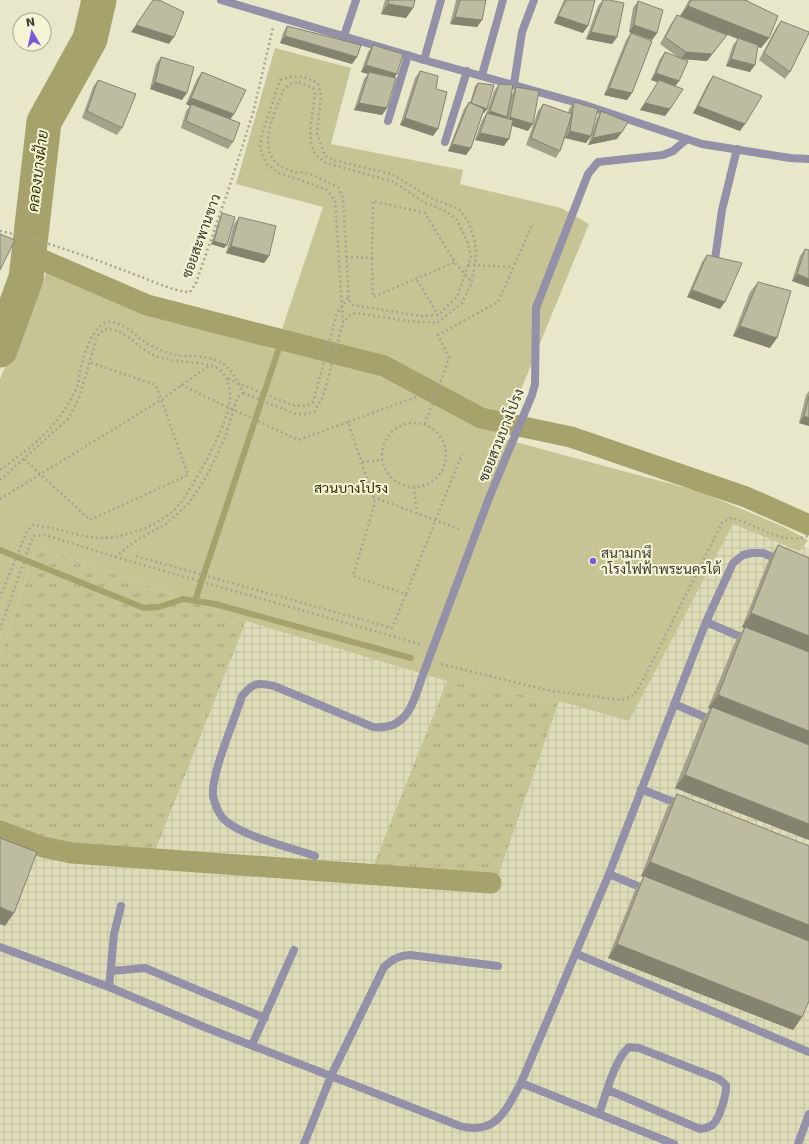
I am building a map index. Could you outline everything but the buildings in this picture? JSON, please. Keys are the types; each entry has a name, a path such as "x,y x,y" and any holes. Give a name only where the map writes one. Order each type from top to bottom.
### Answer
{"street":[{"path":"221,0 408,56 514,84 585,105 702,144 790,158 809,159"},
{"path":"344,36 356,0"},
{"path":"424,60 442,0"},
{"path":"482,76 503,0"},
{"path":"514,84 522,32 534,0"},
{"path":"388,121 408,56"},
{"path":"445,142 467,71"},
{"name":"ซอยสวนบางโปรง","path":"315,856 242,831 226,821 218,810 213,796 214,779 242,696 250,687 262,683 274,686 373,727 384,728 396,725 407,715 475,535 535,384 536,308 588,174 598,162 663,155 673,151 687,139"},
{"path":"715,259 722,210 737,149"},
{"path":"0,947 109,987 331,1076 471,1129 488,1126 501,1118 522,1082 609,874 706,622 733,563 744,556 763,553 789,564"},
{"path":"706,622 757,644"},
{"path":"674,704 723,725"},
{"path":"641,789 692,810"},
{"path":"609,874 659,895"},
{"path":"109,987 114,934 121,906"},
{"path":"252,1045 294,950"},
{"path":"576,954 809,1052"},
{"path":"304,1144 331,1076 384,967 393,958 410,955 498,966"},
{"path":"111,971 145,968 265,1018"},
{"path":"599,1114 608,1090 622,1053 629,1047 639,1048 719,1079 726,1085 727,1092 715,1123 708,1128 700,1129 608,1090"},
{"path":"522,1082 674,1144"},
{"path":"798,1144 809,1114"}],"path":[{"name":"ซอยสะพานขาว","path":"0,231 19,235 70,251 170,287 185,292 190,292 196,282 230,188 253,113 276,16"},
{"path":"0,470 34,445 63,413 78,385 80,371 90,340 99,326 111,322 125,326 146,342 177,356 197,356 220,361 233,372 243,393 296,414 306,414 314,412 323,397 340,333 343,324 350,315 357,312 408,321 437,324 462,303 471,281 474,266 475,242 468,221 459,209 431,198 392,174 337,161 324,156 316,134 322,96 318,83 306,77 291,75 280,80 262,134 260,148 267,164 279,173 326,189 335,200 343,324"},
{"path":"298,82 307,84 313,88 315,94 310,130 311,143 315,154 326,163 394,182 425,203 446,211 457,220 468,243 471,256 457,297 438,315 421,316 353,305 349,298 346,257 344,198 338,187 309,174 288,170 276,162 270,153 267,141 272,123 284,89 290,84 298,82"},
{"path":"455,262 417,280 373,297 373,201 426,213 455,262 471,281"},
{"path":"425,424 449,358 438,335 498,302 532,225"},
{"path":"346,257 372,258"},
{"path":"468,265 514,267"},
{"path":"417,280 438,315"},
{"path":"0,480 68,419 79,398 97,336 104,330 114,329 126,335 147,353 165,360 210,365 220,369 228,379 299,406 306,406 313,402 337,313 349,298"},
{"path":"24,459 90,520 188,475 156,385 89,362"},
{"path":"0,499 161,400 210,365"},
{"path":"0,597 1,591 27,531 33,525 100,538 121,536 138,531 157,522 176,508 190,490 208,457 228,409 230,399 228,379"},
{"path":"181,386 298,440 416,397"},
{"path":"114,557 137,540 166,524 189,502 208,474 226,435 237,398 243,393"},
{"path":"348,422 375,503 353,576 406,594"},
{"path":"409,423 425,424 434,429 445,445 446,456 444,467 438,477 429,483 414,487 397,482 388,475 382,460 383,444 388,435 395,428 409,423"},
{"path":"136,556 392,628 462,454"},
{"path":"362,462 382,460"},
{"path":"414,487 417,514"},
{"path":"373,497 475,535"},
{"path":"0,629 27,549 33,536 46,535 114,557 420,644 439,663 546,690 622,700 634,695 644,678 722,524 730,518 742,520 782,537 802,539 809,535"}],"shaded area":[{"path":"738,514 809,549 809,1144 0,1144 0,843 150,864 246,621 447,681 367,882 493,891 559,701 629,721"}],"green space":[{"name":"สวนบางโปรง","path":"275,48 351,68 331,144 463,170 460,184 561,208 589,224 501,438 701,492 784,527 808,540 800,551 733,524 629,721 559,701 447,681 246,621 37,546 0,657 0,379 49,266 275,350 323,207 236,184"},
{"path":"37,546 246,621 150,864 43,858 0,843 0,657"},
{"path":"447,681 559,701 493,891 367,882"}],"waterway":[{"name":"คลองบางฝ้าย","path":"0,350 26,278 44,122 90,39 99,0"},
{"path":"29,254 147,305 384,366 481,418 571,437 746,497 809,525"},
{"path":"195,601 282,339"},
{"path":"0,550 144,608 159,607 183,599 215,604 411,658"},
{"path":"0,831 43,847 72,853 491,883"}],"place":[{"name":"สนามกฬี าโรงไฟฟ้าพระนครใต้","path":"593,561"}]}
